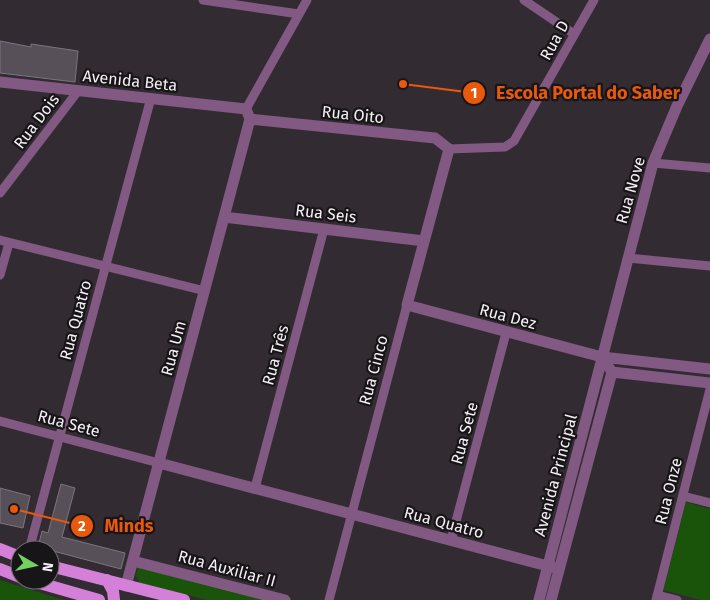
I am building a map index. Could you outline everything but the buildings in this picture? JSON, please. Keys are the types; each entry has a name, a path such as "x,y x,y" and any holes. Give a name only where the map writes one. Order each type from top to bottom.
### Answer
{"main road":[{"path":"60,568 184,600"},
{"path":"107,580 113,591 114,600"},
{"path":"60,589 99,600"}],"street":[{"path":"203,0 299,14"},
{"path":"248,114 307,0"},
{"path":"524,0 574,34"},
{"name":"Rua D","path":"450,149 505,147 514,141 594,0"},
{"name":"Rua Nove","path":"602,358 654,163 677,106 710,39"},
{"name":"Avenida Beta","path":"0,82 151,98 248,114"},
{"name":"Rua Dois","path":"0,193 78,91"},
{"name":"Rua Quatro","path":"32,540 151,98"},
{"name":"Rua Oito","path":"248,114 435,138 450,149"},
{"name":"Rua Um","path":"126,586 224,217 248,114"},
{"name":"Rua Cinco","path":"329,600 450,149"},
{"path":"654,163 710,168"},
{"name":"Rua Seis","path":"224,217 424,241"},
{"name":"Rua Três","path":"255,488 324,229"},
{"path":"0,275 4,242 204,292"},
{"path":"628,258 710,266"},
{"name":"Rua Dez","path":"407,305 602,358"},
{"name":"Rua Sete","path":"451,540 506,333"},
{"path":"602,358 710,369"},
{"path":"602,358 612,372 710,383"},
{"name":"Avenida Principal","path":"539,600 602,358"},
{"name":"Avenida Principal","path":"551,600 612,372"},
{"name":"Rua Onze","path":"656,597 710,389"},
{"name":"Rua Sete","path":"0,421 159,463"},
{"name":"Rua Quatro","path":"159,463 559,569"},
{"path":"682,496 710,503"},
{"name":"Rua Auxiliar II","path":"133,560 284,600"},
{"path":"656,597 677,600"}],"green space":[{"path":"686,502 710,509 710,600 701,600 663,590"},
{"path":"138,567 267,600 207,600 140,583 136,576"},
{"path":"0,580 10,583 10,590 32,590 64,600 0,600"}],"place":[{"name":"Escola Portal do Saber","path":"403,84"},
{"name":"Minds","path":"14,509"}]}
